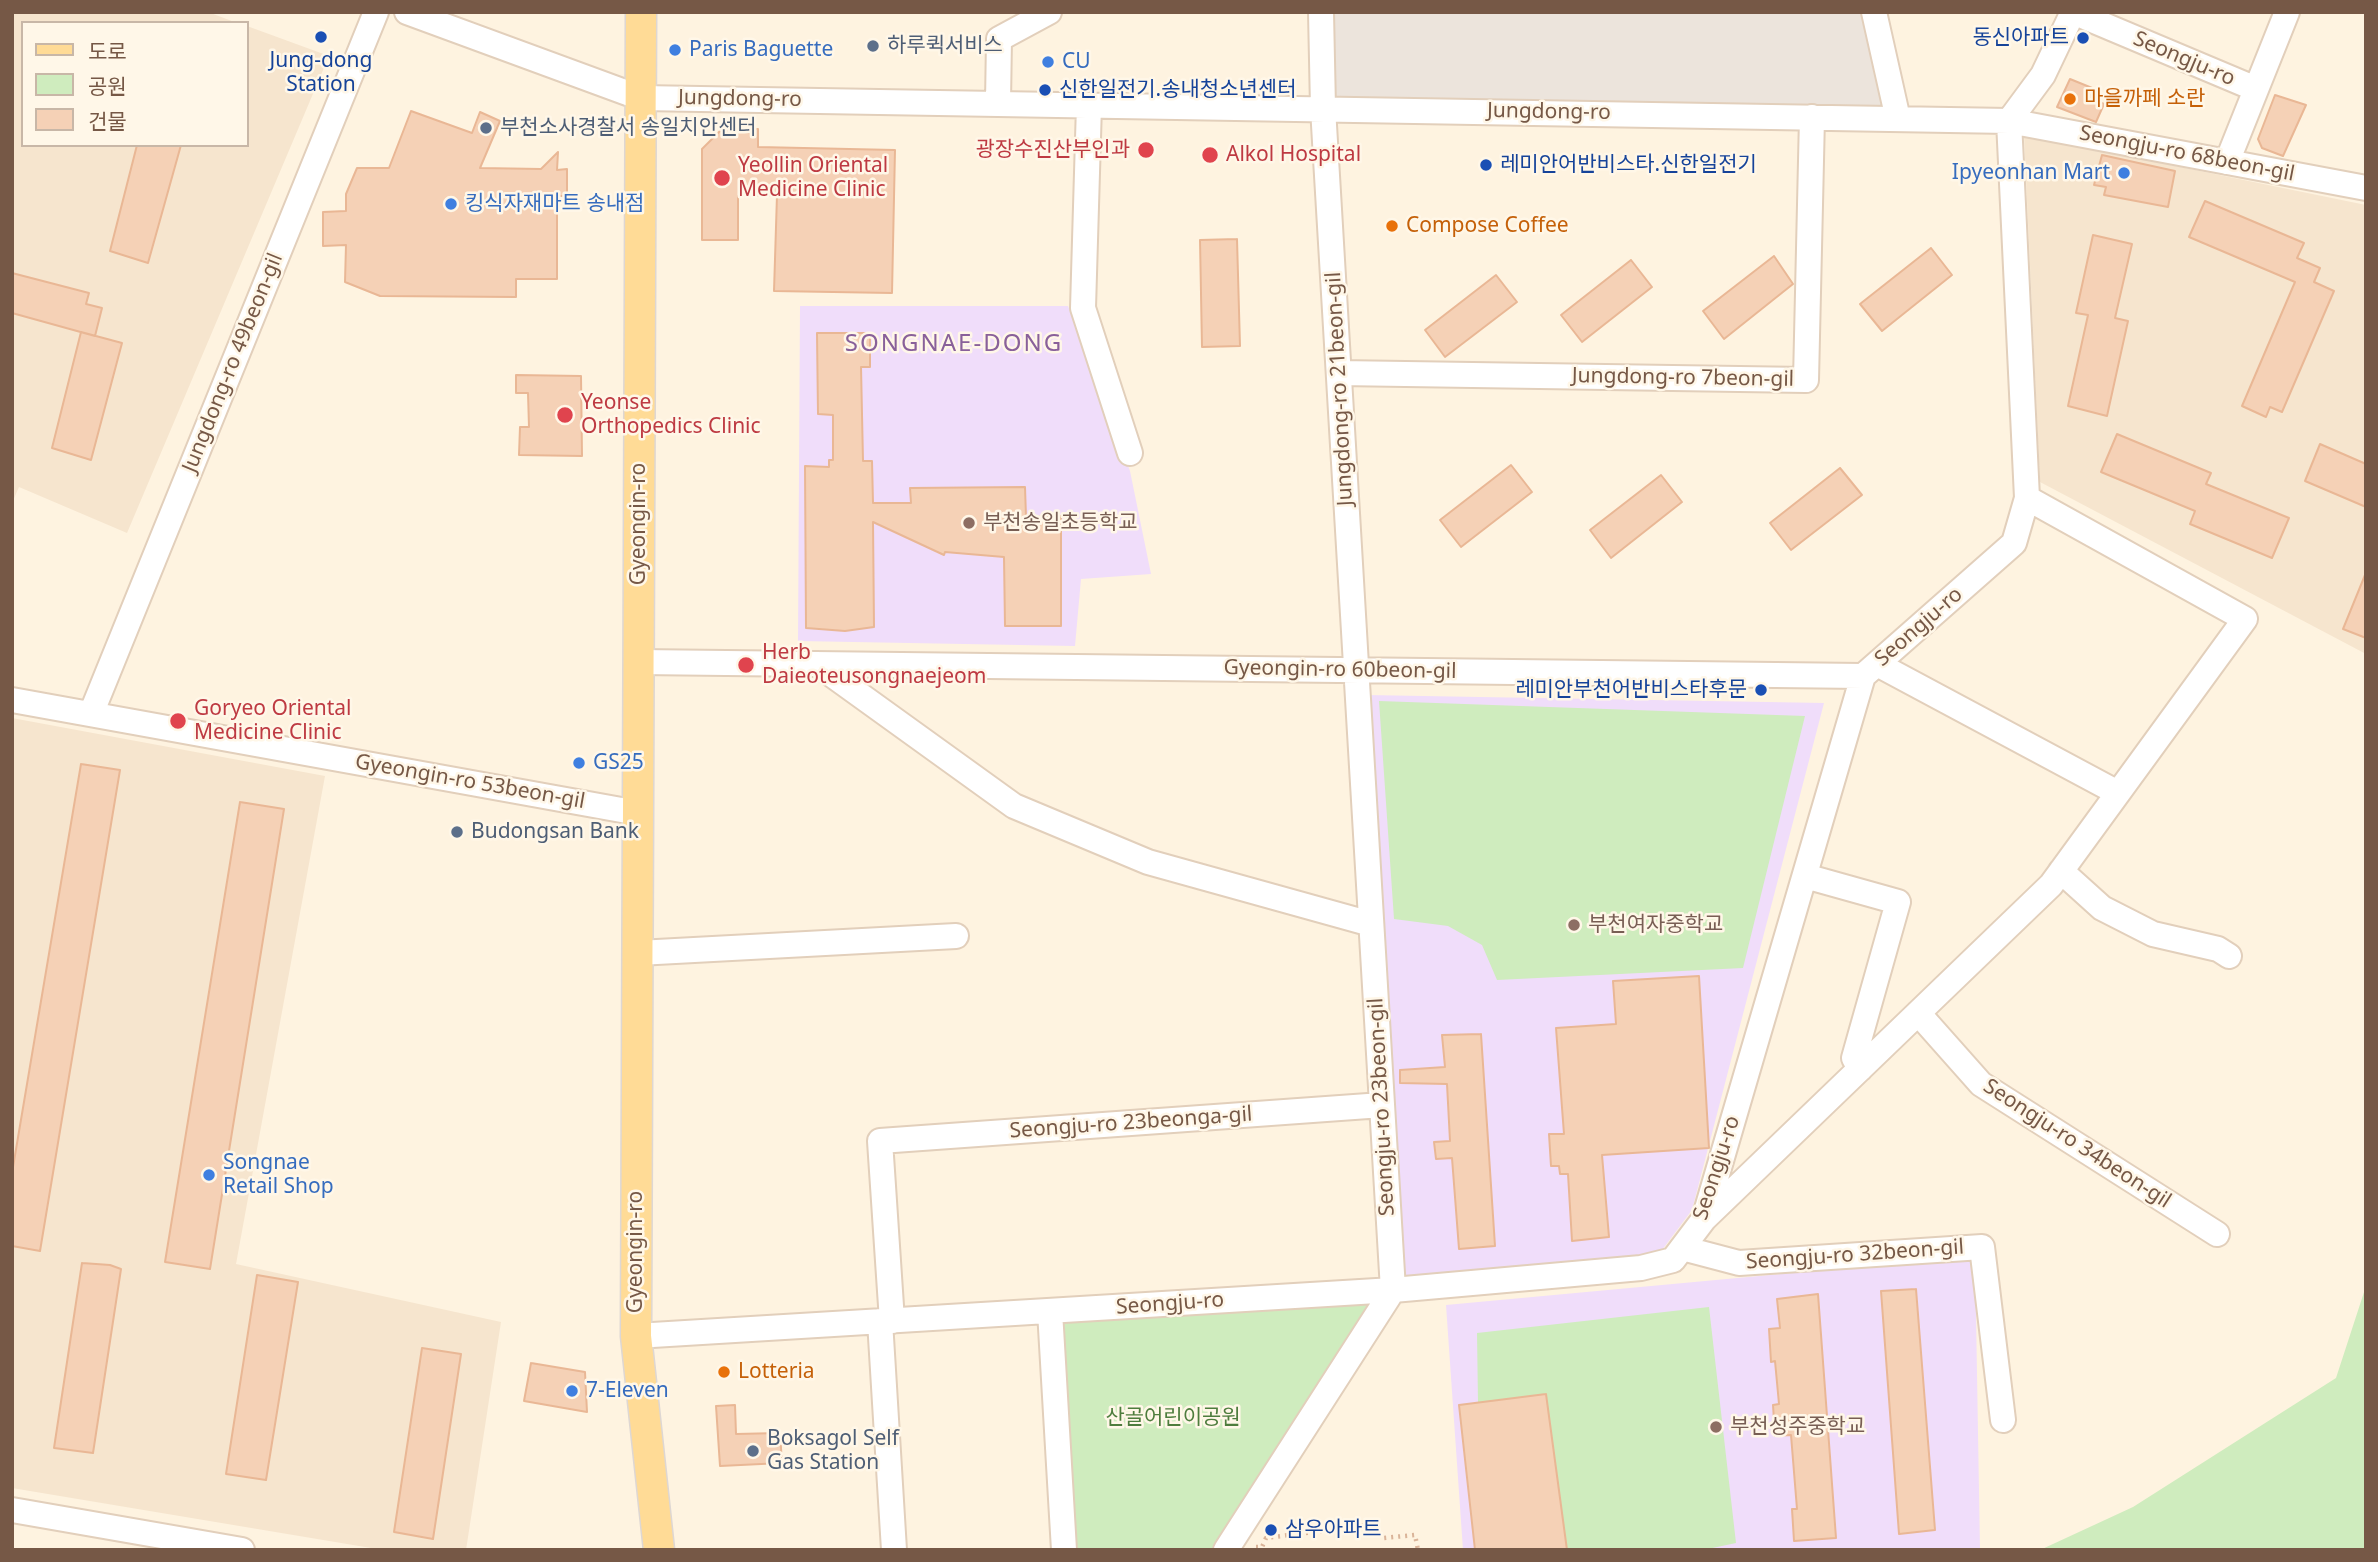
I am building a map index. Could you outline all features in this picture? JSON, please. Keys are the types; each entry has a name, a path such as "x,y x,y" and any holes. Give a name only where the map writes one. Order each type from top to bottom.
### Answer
{"main road":[{"name":"Gyeongin-ro","path":"641,12 636,1336 659,1550"}],"street":[{"name":"Jungdong-ro 49beon-gil","path":"91,714 376,12"},
{"name":"Jungdong-ro","path":"407,12 641,98 2009,121"},
{"path":"998,102 999,39 1049,12"},
{"name":"Jungdong-ro 21beon-gil","path":"1321,12 1323,108 1356,670"},
{"path":"1874,12 1898,119"},
{"name":"Seongju-ro","path":"636,1336 1393,1290 1641,1268 1673,1260 1704,1219 1805,876 1870,670 2014,543 2027,498 2009,121 2043,75 2073,12 2256,89"},
{"path":"2227,162 2287,12"},
{"path":"1089,105 1083,307 1130,453"},
{"name":"Jungdong-ro 7beon-gil","path":"1339,373 1807,380 1812,117"},
{"name":"Seongju-ro 68beon-gil","path":"2009,121 2366,188"},
{"path":"1704,1219 2051,885 2245,619 2027,498"},
{"name":"Gyeongin-ro 60beon-gil","path":"639,662 1356,670 1870,670"},
{"path":"817,664 1014,806 1148,862 1371,925"},
{"name":"Seongju-ro 23beon-gil","path":"1356,670 1393,1290"},
{"path":"1870,670 2118,793"},
{"name":"Gyeongin-ro 53beon-gil","path":"12,700 638,813"},
{"path":"2061,871 2102,908 2152,934 2218,949 2229,956"},
{"path":"1805,876 1898,902 1854,1058 1860,1069"},
{"path":"638,953 956,936"},
{"name":"Seongju-ro 34beon-gil","path":"1918,1013 1981,1084 2217,1234"},
{"name":"Seongju-ro 23beonga-gil","path":"886,1321 880,1141 1382,1105"},
{"name":"Seongju-ro 32beon-gil","path":"1682,1248 1739,1263 1982,1247 2003,1420"},
{"path":"1226,1550 1393,1290"},
{"path":"1049,1311 1064,1550"},
{"path":"886,1321 894,1550"},
{"path":"12,1510 165,1543 242,1550"}],"path":[{"path":"1254,1550 1262,1547 1266,1538 1369,1525 1383,1538 1415,1535 1418,1550"}],"shaded area":[{"path":"12,12 208,12 232,21 21,21 21,147 248,147 248,26 329,56 127,533 19,487 12,503"},
{"path":"1321,12 1862,12 1884,119 1323,108"},
{"path":"2024,135 2366,205 2366,654 2040,482"},
{"name":"부천송일초등학교","path":"800,306 1068,306 1130,471 1151,574 1081,579 1075,646 798,641"},
{"name":"부천여자중학교","path":"1366,695 1824,703 1692,1210 1659,1254 1404,1277"},
{"path":"12,718 325,776 236,1264 501,1322 466,1550 383,1550 12,1488"},
{"name":"부천성주중학교","path":"1975,1256 1980,1550 1463,1550 1446,1305"}],"green space":[{"path":"1379,701 1805,716 1743,968 1497,980 1482,945 1448,926 1394,919"},
{"path":"2366,1286 2366,1550 2040,1550 2133,1507 2336,1378"},
{"name":"산골어린이공원","path":"1382,1297 1219,1550 1070,1550 1056,1315"},
{"path":"1709,1307 1736,1543 1703,1550 1567,1550 1546,1395 1478,1403 1477,1333"}],"building":[{"path":"2070,79 2097,90 2093,99 2104,104 2096,122 2057,107"},
{"path":"2275,95 2306,105 2283,156 2262,148 2258,139"},
{"name":"킹식자재마트 송내점","path":"411,111 472,133 480,112 500,121 480,168 541,169 558,152 557,170 567,169 567,196 557,196 557,279 516,279 516,297 380,296 345,282 346,245 323,246 323,212 346,211 346,194 357,168 389,168"},
{"path":"723,128 758,129 758,147 895,150 892,293 774,291 777,195 738,196 738,240 702,240 702,149"},
{"path":"136,147 180,147 148,263 110,251"},
{"path":"2102,155 2175,171 2168,207 2104,195 2106,187 2094,185"},
{"path":"2205,201 2304,243 2297,258 2320,268 2314,282 2334,291 2282,412 2270,407 2266,417 2242,406 2295,282 2189,237"},
{"path":"2093,235 2132,244 2115,318 2128,321 2107,416 2068,406 2088,315 2076,313"},
{"path":"1237,239 1240,346 1202,347 1200,240"},
{"path":"1931,248 1952,275 1882,331 1860,304"},
{"path":"1774,256 1793,284 1724,339 1703,311"},
{"path":"1631,260 1652,287 1582,342 1561,315"},
{"path":"12,273 89,293 86,304 102,308 95,336 12,313"},
{"path":"1496,275 1517,302 1445,357 1425,330"},
{"path":"81,332 122,343 91,460 52,448"},
{"path":"817,333 870,333 870,367 861,367 863,461 872,461 873,503 911,503 910,488 1025,487 1026,517 1061,516 1061,626 1005,626 1004,557 945,552 944,555 873,522 874,627 845,631 806,628 805,466 829,467 829,460 833,460 833,415 818,414"},
{"path":"516,375 581,376 582,456 519,455 520,427 529,427 528,393 516,393"},
{"path":"2117,434 2211,473 2206,484 2289,518 2272,558 2190,524 2195,511 2101,472"},
{"path":"2320,444 2366,464 2366,507 2305,481"},
{"path":"1511,465 1532,492 1461,547 1440,520"},
{"path":"1840,468 1862,495 1791,550 1770,523"},
{"path":"1661,475 1682,502 1611,558 1590,530"},
{"path":"2366,575 2366,638 2343,629"},
{"path":"81,764 120,770 40,1251 12,1246 12,1173"},
{"path":"240,802 284,809 210,1269 165,1262"},
{"path":"1699,976 1709,1148 1602,1155 1609,1237 1572,1241 1568,1174 1560,1174 1559,1166 1551,1166 1549,1134 1564,1134 1556,1028 1616,1024 1613,981"},
{"path":"1481,1034 1495,1246 1459,1249 1452,1158 1436,1159 1434,1142 1450,1141 1447,1084 1400,1083 1400,1070 1445,1067 1442,1035"},
{"path":"82,1263 110,1265 121,1269 93,1453 54,1448"},
{"path":"257,1275 298,1282 266,1480 226,1474"},
{"path":"1916,1289 1935,1530 1899,1534 1881,1291"},
{"path":"1818,1294 1836,1538 1794,1541 1792,1509 1797,1509 1791,1435 1775,1436 1773,1405 1779,1404 1775,1361 1771,1362 1769,1329 1780,1328 1777,1299"},
{"path":"422,1348 461,1354 433,1539 394,1532"},
{"path":"531,1363 585,1372 587,1412 524,1401"},
{"path":"1546,1394 1567,1550 1475,1550 1459,1405"},
{"path":"735,1405 736,1434 780,1433 782,1463 720,1466 716,1406"}],"place":[{"name":"Jung-dong Station","path":"321,37"},
{"name":"동신아파트","path":"2083,38"},
{"name":"하루퀵서비스","path":"873,46"},
{"name":"Paris Baguette","path":"675,50"},
{"name":"CU","path":"1048,62"},
{"name":"신한일전기.송내청소년센터","path":"1045,90"},
{"name":"마을까페 소란","path":"2070,99"},
{"name":"부천소사경찰서 송일치안센터","path":"486,128"},
{"name":"광장수진산부인과","path":"1146,150"},
{"name":"Alkol Hospital","path":"1210,155"},
{"name":"레미안어반비스타.신한일전기","path":"1486,165"},
{"name":"Ipyeonhan Mart","path":"2124,173"},
{"name":"Yeollin Oriental Medicine Clinic","path":"722,178"},
{"name":"킹식자재마트 송내점","path":"451,204"},
{"name":"Compose Coffee","path":"1392,226"},
{"name":"Yeonse Orthopedics Clinic","path":"565,415"},
{"name":"부천송일초등학교","path":"969,523"},
{"name":"Herb Daieoteusongnaejeom","path":"746,665"},
{"name":"레미안부천어반비스타후문","path":"1761,690"},
{"name":"Goryeo Oriental Medicine Clinic","path":"178,721"},
{"name":"GS25","path":"579,763"},
{"name":"Budongsan Bank","path":"457,832"},
{"name":"부천여자중학교","path":"1574,925"},
{"name":"Songnae Retail Shop","path":"209,1175"},
{"name":"Lotteria","path":"724,1372"},
{"name":"7-Eleven","path":"572,1391"},
{"name":"부천성주중학교","path":"1716,1427"},
{"name":"Boksagol Self Gas Station","path":"753,1451"},
{"name":"삼우아파트","path":"1271,1530"}],"district":[{"name":"SONGNAE-DONG","path":"954,344"}]}
